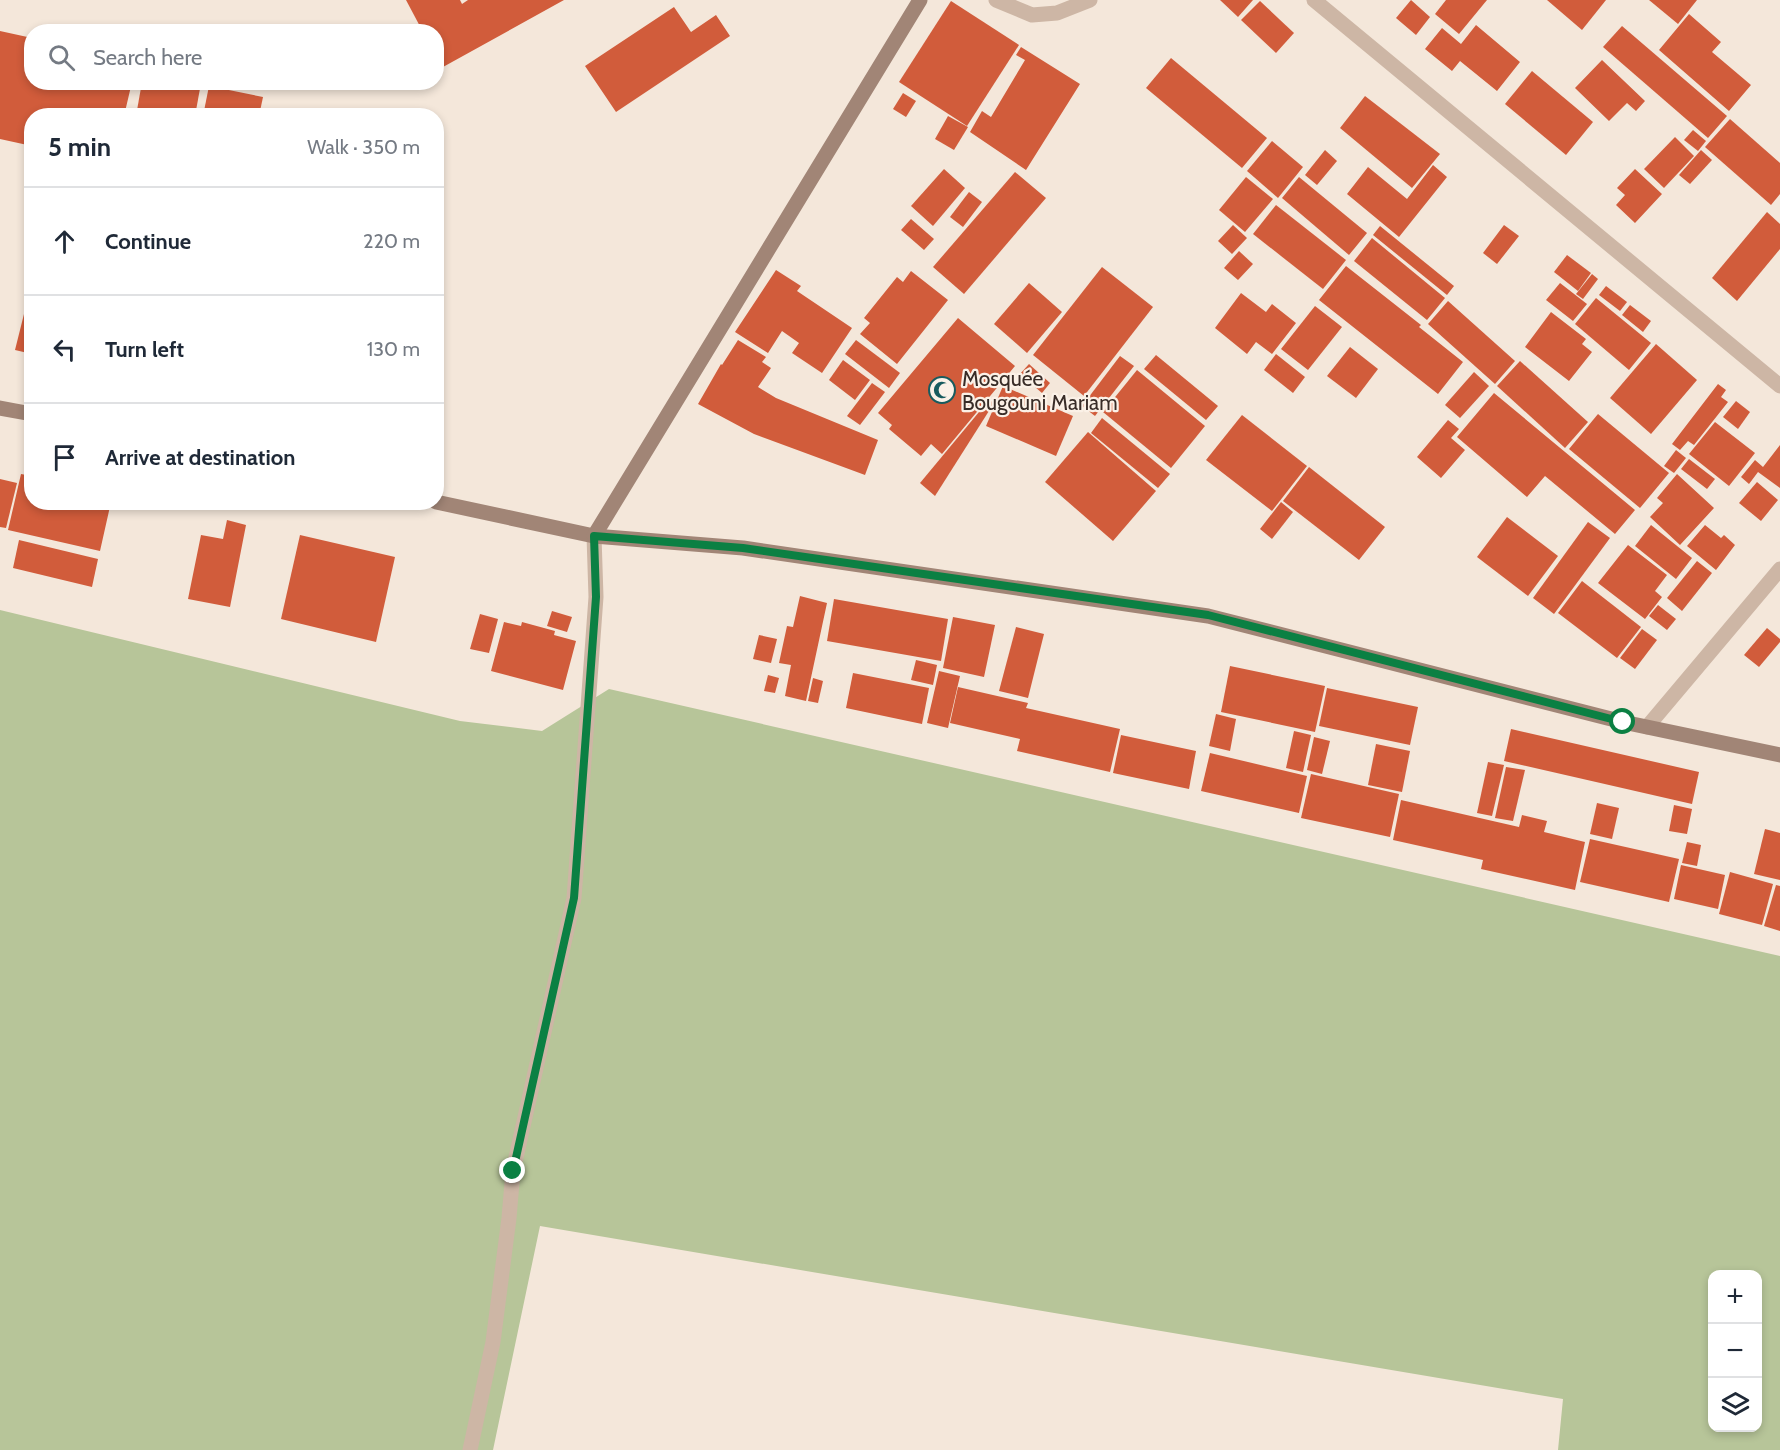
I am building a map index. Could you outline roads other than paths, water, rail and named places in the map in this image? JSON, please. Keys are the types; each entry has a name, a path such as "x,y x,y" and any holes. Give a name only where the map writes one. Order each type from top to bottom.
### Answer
{"street":[{"path":"470,1450 493,1341 513,1171 574,898 596,597 594,536 921,0"},
{"path":"996,0 1032,15 1057,13 1090,0"},
{"path":"1314,0 1780,386"},
{"path":"0,408 24,412"},
{"path":"444,504 594,536 743,548 1208,615 1647,727 1780,755"},
{"path":"1647,727 1780,570"}],"place":[{"name":"Mosquée Bougouni Mariam","path":"942,390"}]}
